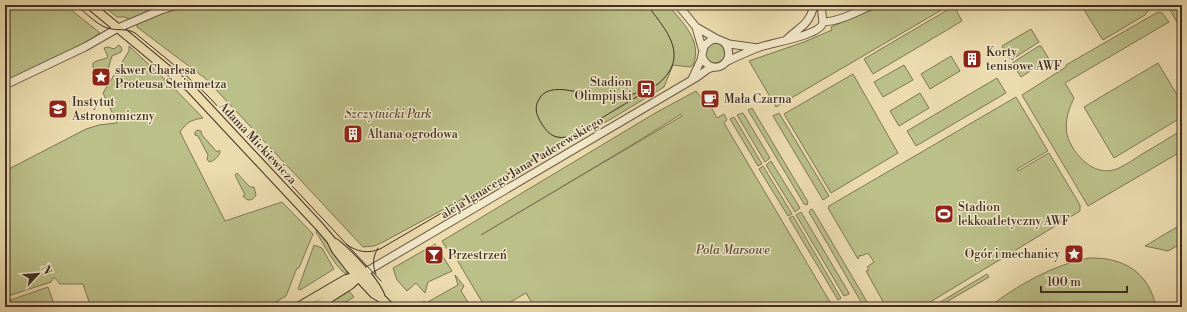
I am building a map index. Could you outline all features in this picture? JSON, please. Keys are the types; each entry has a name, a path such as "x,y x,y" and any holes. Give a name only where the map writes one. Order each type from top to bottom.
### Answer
{"main road":[{"name":"Adama Mickiewicza","path":"90,5 198,96 331,240 339,254 361,275 374,294 381,298 390,307"},
{"path":"298,307 346,279 361,275"},
{"path":"315,307 350,285 361,275"}],"street":[{"path":"5,85 84,47 118,28 161,10 178,5"},
{"path":"678,5 696,27 727,45 729,54 726,62"},
{"path":"814,5 810,19 810,27 814,31"},
{"path":"696,27 702,52 707,64 713,67 720,67 726,62 758,48 793,39 820,28 823,20 821,5"},
{"path":"786,40 800,30 810,19 817,15 823,20 832,22 872,5"},
{"path":"692,79 697,69 702,52 708,41 724,42 758,48"},
{"name":"aleja Ignacego Jana Paderewskiego","path":"361,275 713,67"}],"green space":[{"path":"5,5 65,5 100,33 86,43 5,81"},
{"name":"Szczytnicki Park","path":"102,5 668,5 690,32 695,48 695,56 693,65 690,67 673,65 664,87 611,119 383,242 374,246 363,247 206,79 137,27 137,24 125,17 117,17"},
{"path":"883,5 950,5 776,107 749,61 804,42 832,30 831,27"},
{"path":"1081,5 1149,5 1149,10 1145,15 1103,40"},
{"path":"1163,5 1182,5 1182,31 1170,10"},
{"path":"954,6 962,21 873,74 864,59"},
{"path":"1158,12 1162,13 1169,22 1065,83 1074,98 1067,117 1067,135 1073,148 1081,159 1098,170 1105,171 1119,168 1182,130 1182,151 1088,206 1022,95 1066,67 1066,65"},
{"path":"1031,29 1039,42 1011,60 1002,46"},
{"path":"715,43 722,46 725,53 722,60 715,63 708,60 705,53 708,46"},
{"path":"119,45 122,50 121,52 112,56 108,69 103,73 96,72 93,67 93,63 108,57 104,48 108,47 114,49"},
{"path":"129,46 171,85 203,118 190,122 180,132 225,221 282,202 313,234 286,296 267,307 91,307 83,284 60,284 55,278 53,278 51,282 5,297 5,171 86,129 99,125 117,123 103,93 129,51"},
{"path":"1041,46 1049,59 1021,77 1012,63"},
{"path":"951,56 960,71 930,89 921,74"},
{"path":"1158,63 1182,103 1182,117 1114,158 1084,107"},
{"path":"904,65 913,80 883,97 874,82"},
{"path":"853,74 898,153 831,193 784,114"},
{"path":"997,78 1006,93 916,146 907,131"},
{"name":"Pola Marsowe","path":"696,91 703,100 706,98 717,118 724,114 727,120 724,123 833,307 525,307 532,303 526,293 502,307 485,307 453,253 450,254 442,241 657,112","holes":["681,114 682,116 481,235"]},
{"path":"920,93 929,108 899,126 890,111"},
{"path":"1016,97 1048,151 1017,169 1018,171 1049,153 1080,205 1080,211 922,307 886,307 866,271 869,270 867,267 874,262 868,253 861,256 860,255 858,259 828,208 829,206"},
{"path":"752,108 808,202 807,205 804,204 748,110"},
{"path":"743,113 770,158 765,162 737,115"},
{"path":"779,113 829,196 823,200 773,116"},
{"path":"734,117 762,164 758,166 730,119"},
{"path":"197,130 201,131 202,135 217,152 219,150 220,151 218,156 213,161 209,162 207,159 208,155 198,136 195,135"},
{"path":"771,161 800,208 795,212 766,165"},
{"path":"763,166 792,214 788,216 759,169"},
{"path":"237,173 250,187 254,187 256,195 252,200 248,200 243,196 245,195 235,175"},
{"path":"811,209 870,307 864,307 809,212"},
{"path":"801,212 849,294 844,296 796,215"},
{"path":"793,216 841,298 838,300 789,218"},
{"path":"1182,224 1182,243 1168,251 1145,246"},
{"path":"317,228 347,269 347,274 343,272 330,255 316,232"},
{"path":"435,244 452,271 428,282 425,293 416,283 407,291 397,280 393,268"},
{"path":"314,245 322,248 334,269 300,290 298,289"},
{"path":"1089,258 1113,260 1133,269 1147,284 1153,295 1156,307 989,307 1036,277 1062,266"},
{"path":"987,274 989,277 938,307 932,307"},
{"path":"455,275 464,286 461,291 471,307 418,306 424,301 426,303 458,285"},
{"path":"48,287 55,307 5,307 5,302"},
{"path":"349,291 354,297 337,307 323,307"}],"tram line":[{"path":"76,5 95,21 107,28 132,31 179,69 207,95 381,281"},
{"path":"346,244 354,249 367,252 380,249 658,84 668,74 673,63 674,53 668,34 647,5"},
{"path":"566,137 561,138 553,136 546,130 539,119 536,106 543,94 550,90 570,90 601,97 616,98 626,97 636,93"},
{"path":"376,274 374,261 378,248"}],"place":[{"name":"Korty tenisowe AWF","path":"972,59"},
{"name":"skwer Charlesa Proteusa Steinmetza","path":"101,77"},
{"name":"Stadion Olimpijski","path":"646,89"},
{"name":"Mała Czarna","path":"710,99"},
{"name":"Instytut Astronomiczny","path":"58,109"},
{"name":"Altana ogrodowa","path":"353,134"},
{"name":"Stadion lekkoatletyczny AWF","path":"944,214"},
{"name":"Ogór i mechanicy","path":"1074,254"},
{"name":"Przestrzeń","path":"434,255"}]}
